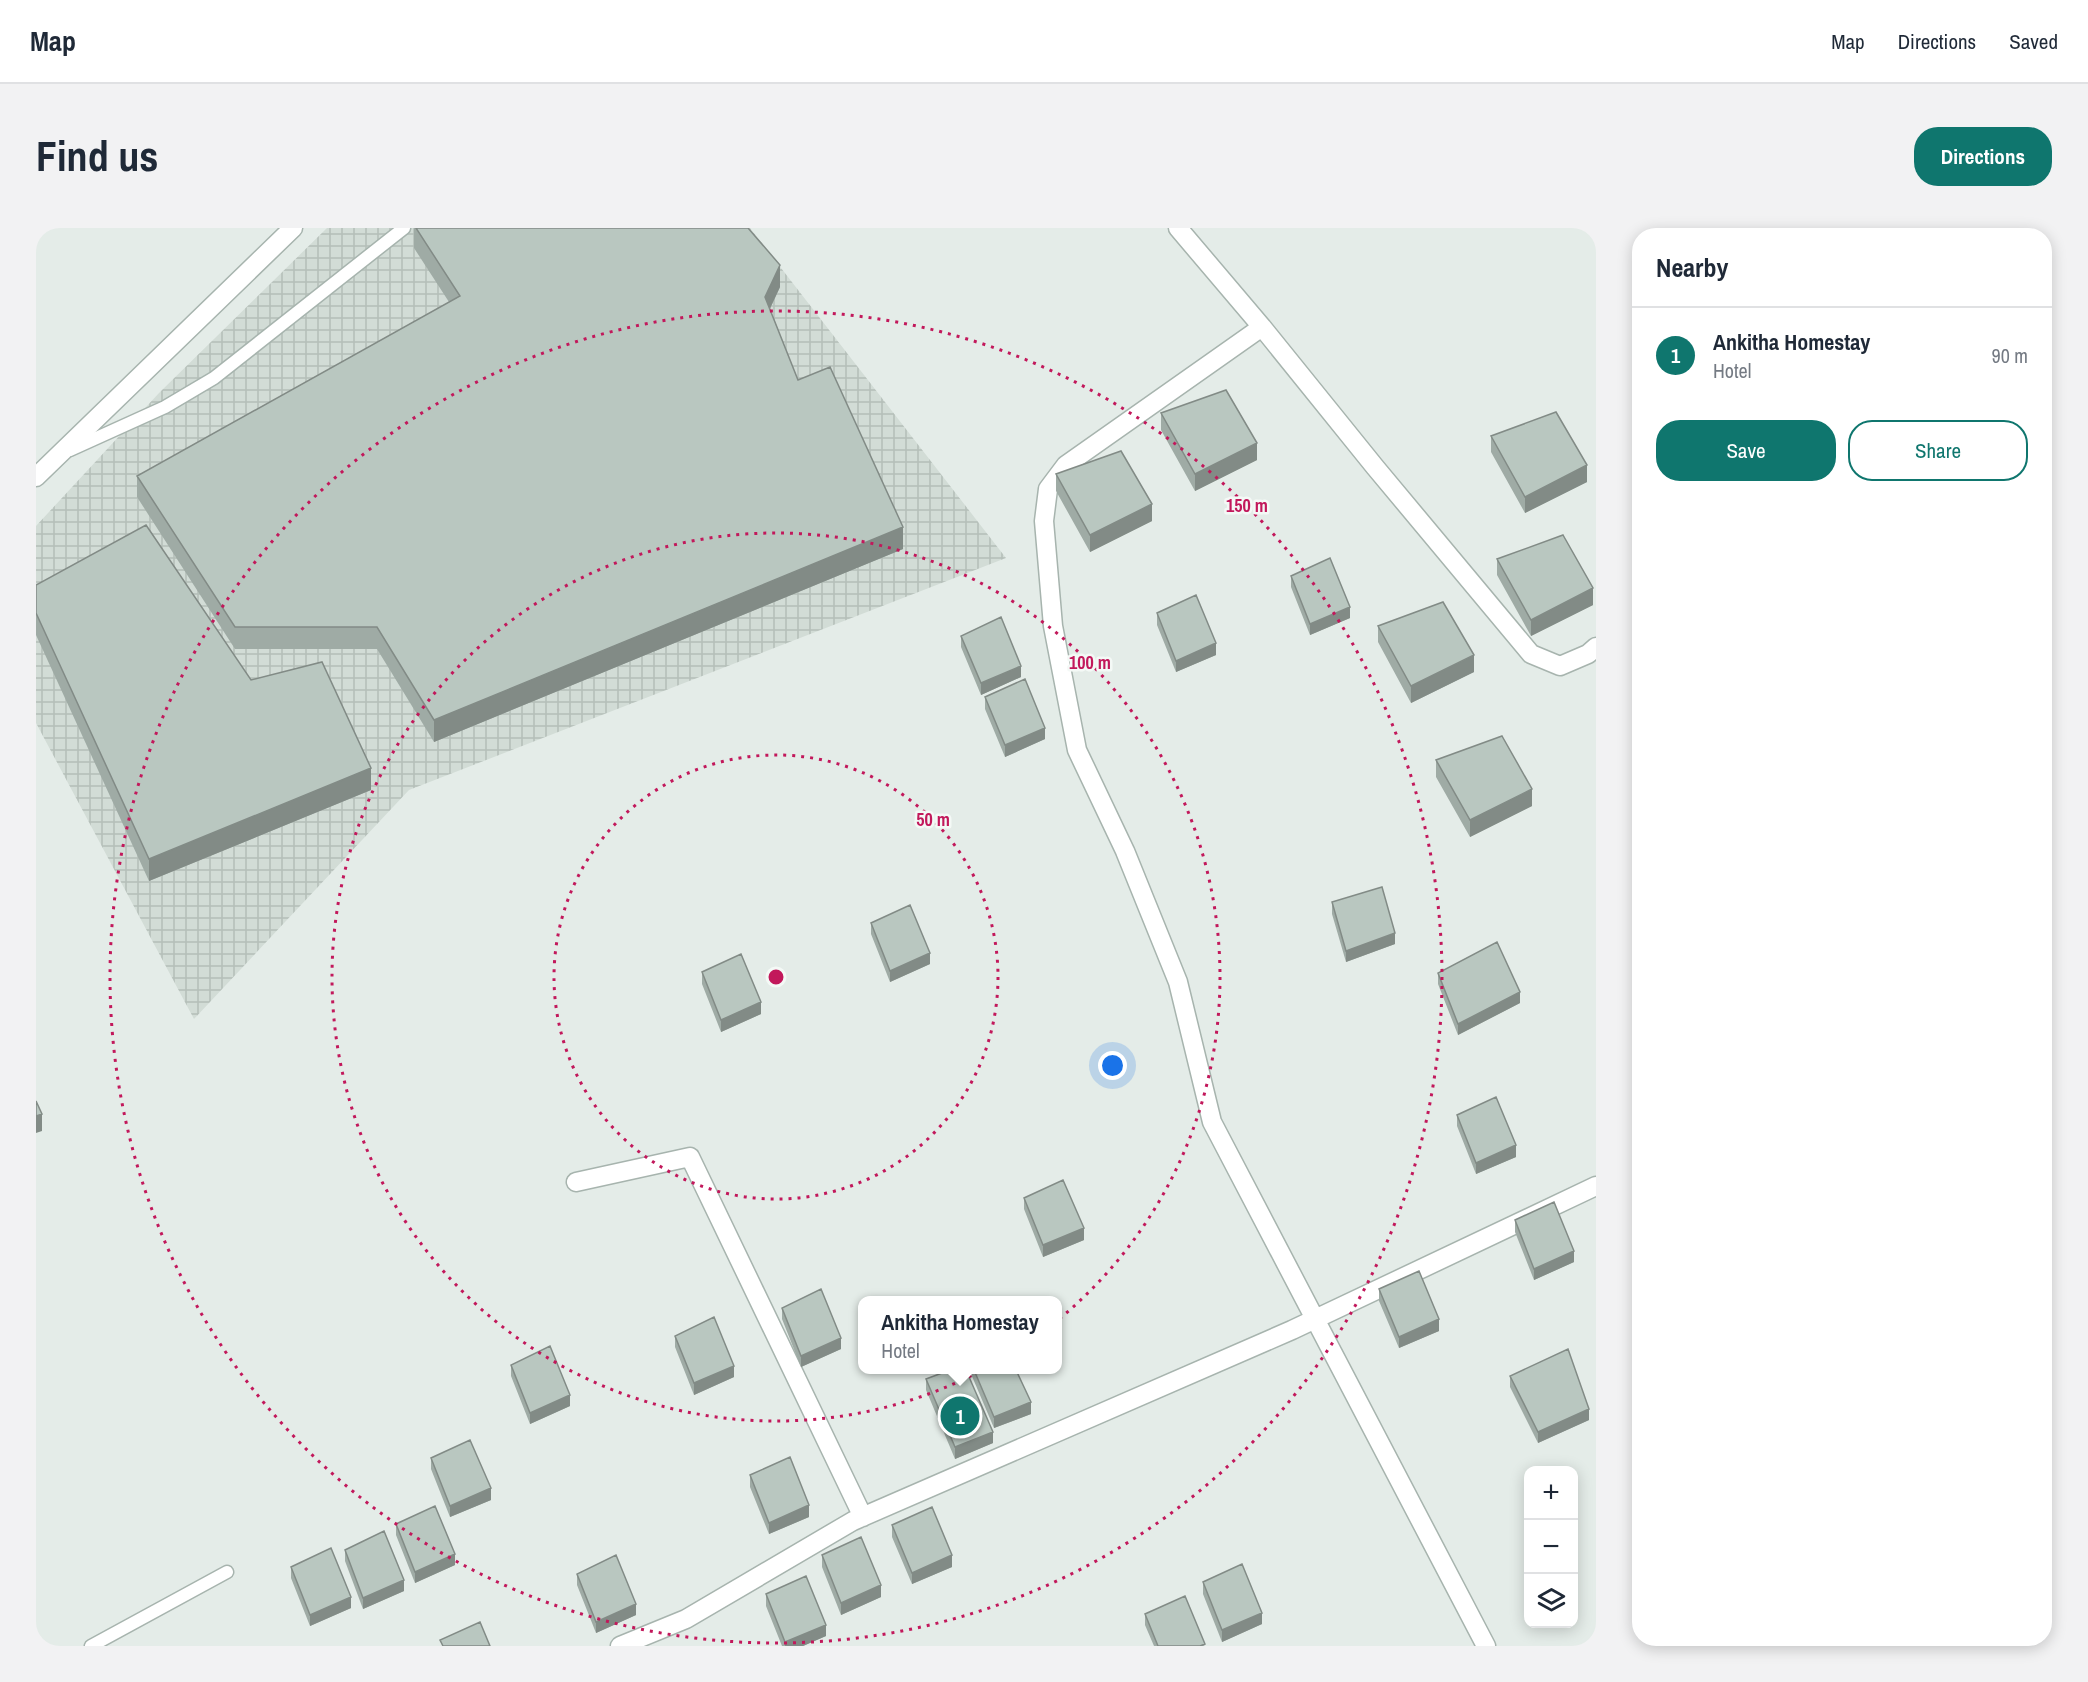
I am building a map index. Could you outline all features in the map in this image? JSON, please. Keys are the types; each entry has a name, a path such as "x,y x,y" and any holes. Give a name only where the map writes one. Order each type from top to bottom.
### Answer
{"street":[{"path":"36,477 293,228"},
{"path":"1179,228 1531,654 1560,666 1588,654 1596,647"},
{"path":"1262,327 1066,465 1048,489 1044,521 1053,626 1077,750 1125,851 1178,982 1212,1122 1486,1646"},
{"path":"576,1182 690,1157 863,1517"},
{"path":"620,1646 686,1619 852,1521 1315,1319 1596,1186"}],"lane":[{"path":"60,454 165,407 214,378 404,228"},
{"path":"91,1646 227,1572"}],"shaded area":[{"path":"327,228 750,228 1006,558 409,790 194,1019 36,723 36,526 159,393"}],"building":[{"path":"416,228 748,228 780,265 765,297 798,380 830,367 903,527 434,720 377,627 235,627 137,476 460,296"},
{"path":"1226,390 1257,443 1195,474 1161,413"},
{"path":"1556,412 1587,465 1525,497 1491,436"},
{"path":"1121,451 1152,504 1090,535 1056,474"},
{"path":"146,525 251,680 322,662 371,768 149,859 36,613 36,585"},
{"path":"1563,535 1593,588 1531,620 1497,559"},
{"path":"1330,558 1350,607 1310,624 1291,576"},
{"path":"1196,595 1216,643 1176,661 1157,613"},
{"path":"1443,602 1474,655 1411,686 1378,626"},
{"path":"1001,617 1021,666 981,683 961,636"},
{"path":"1025,679 1045,728 1005,745 985,697"},
{"path":"1502,736 1532,789 1470,820 1436,760"},
{"path":"1382,887 1395,933 1346,951 1332,902"},
{"path":"910,905 930,953 890,971 871,923"},
{"path":"1497,942 1520,992 1458,1024 1438,973"},
{"path":"741,954 761,1002 721,1020 702,972"},
{"path":"1496,1097 1516,1145 1476,1163 1457,1115"},
{"path":"36,1101 42,1114 36,1116"},
{"path":"1063,1180 1084,1228 1043,1245 1024,1198"},
{"path":"1554,1202 1574,1251 1534,1269 1515,1220"},
{"path":"1419,1271 1439,1319 1399,1337 1379,1289"},
{"path":"821,1289 841,1338 801,1356 782,1308"},
{"path":"714,1317 734,1366 694,1383 675,1336"},
{"path":"550,1346 570,1395 530,1413 511,1365"},
{"path":"1568,1349 1589,1409 1538,1432 1510,1376"},
{"path":"939,1374 968,1374 993,1432 955,1447 926,1379"},
{"path":"976,1374 1018,1374 1031,1402 994,1417"},
{"path":"470,1440 491,1488 450,1506 431,1458"},
{"path":"790,1457 809,1505 769,1523 750,1475"},
{"path":"435,1506 455,1554 415,1572 396,1524"},
{"path":"932,1507 952,1555 912,1573 892,1525"},
{"path":"384,1531 404,1580 363,1598 345,1550"},
{"path":"861,1537 881,1585 841,1603 822,1555"},
{"path":"331,1548 351,1597 310,1615 291,1567"},
{"path":"616,1555 636,1604 596,1622 577,1574"},
{"path":"1242,1564 1262,1613 1222,1630 1203,1582"},
{"path":"806,1576 826,1625 785,1642 766,1594"},
{"path":"1185,1596 1205,1644 1158,1646 1145,1614"},
{"path":"480,1622 490,1646 443,1646 440,1640"}],"place":[{"name":"Ankitha Homestay","path":"960,1416"}]}
